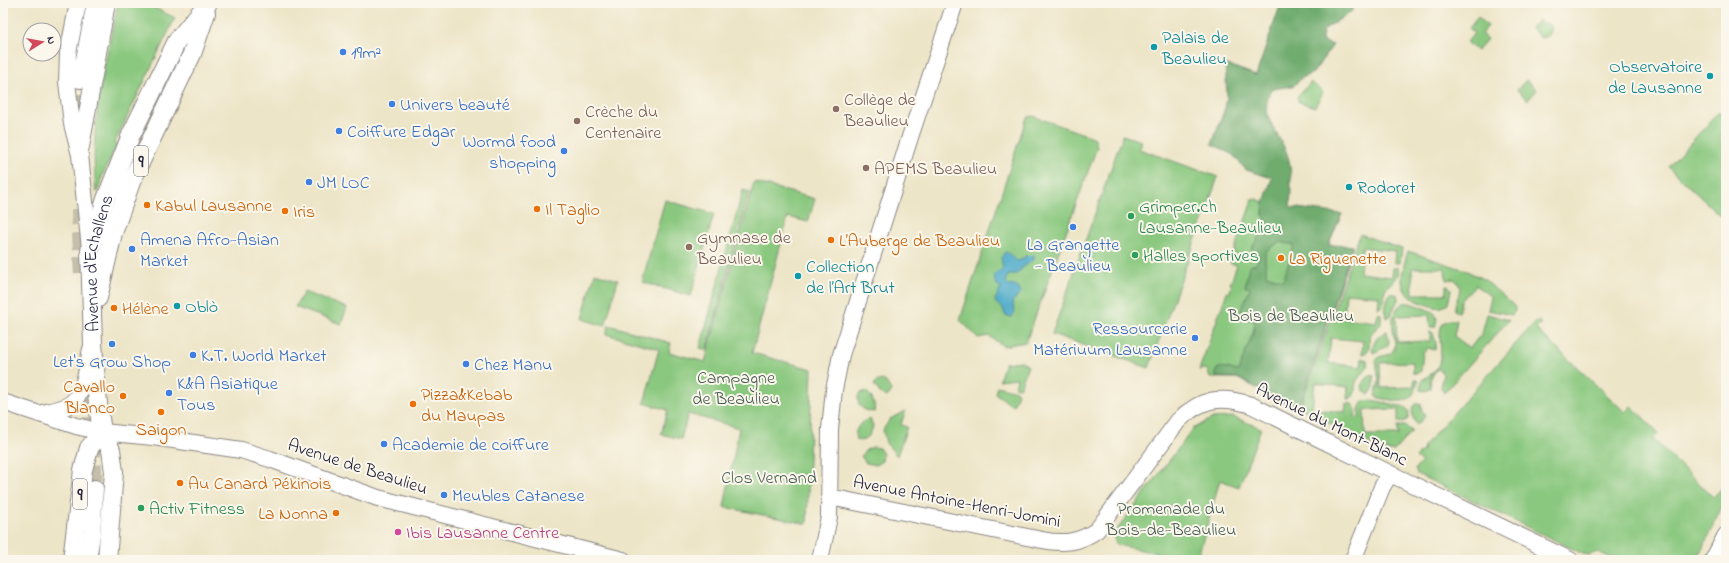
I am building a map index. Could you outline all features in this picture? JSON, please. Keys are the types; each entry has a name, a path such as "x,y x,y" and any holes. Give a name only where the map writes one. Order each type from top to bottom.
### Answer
{"main road":[{"path":"78,3 68,53 79,84 80,155 90,251"},
{"path":"80,155 72,124 95,3"},
{"path":"79,84 107,3"},
{"name":"Avenue d'Echallens","path":"92,335 90,251 124,176 192,54 208,3"},
{"path":"820,560 829,517 830,429 834,390 841,356 911,134 955,3"},
{"name":"Avenue d'Echallens","path":"92,335 124,176"},
{"path":"39,414 67,406 77,397 83,383 92,335"},
{"name":"9","path":"92,335 102,432 111,450 114,472 107,560"},
{"name":"Avenue du Mont-Blanc","path":"1076,542 1088,537 1097,530 1178,421 1188,411 1197,406 1220,399 1230,399 1251,405 1390,474 1570,560"},
{"name":"Avenue de Beaulieu","path":"3,402 76,426 102,432 153,437 242,450 378,498 623,560"},
{"name":"9","path":"72,560 83,470 89,448 102,432"},
{"path":"1353,560 1382,486 1390,474"},
{"name":"9","path":"88,560 92,534 95,488"},
{"name":"Avenue Antoine-Henri-Jomini","path":"830,497 1042,540 1059,543 1076,542"},
{"path":"1713,560 1726,535"}],"green space":[{"path":"118,3 145,3 175,18 114,144 117,145 103,174 98,191 96,192 94,167 96,120 103,74"},
{"name":"Bois de Beaulieu","path":"1281,3 1291,3 1291,5 1297,8 1309,3 1357,3 1351,12 1323,30 1322,41 1333,45 1313,73 1303,77 1293,86 1272,89 1268,98 1268,116 1289,160 1291,178 1290,207 1342,214 1328,245 1353,246 1298,410 1237,378 1216,377 1216,370 1221,367 1238,371 1253,333 1255,322 1239,316 1250,288 1245,287 1249,266 1256,264 1259,256 1251,249 1268,223 1263,215 1264,202 1272,178 1246,170 1233,155 1212,144 1225,108 1227,97 1225,64 1256,75","holes":["1280,242 1294,245 1283,280 1266,275 1265,257 1267,250"]},
{"path":"1478,17 1488,26 1481,34 1487,39 1477,51 1467,42 1474,33 1469,28"},
{"path":"1539,20 1542,23 1547,23 1551,26 1551,32 1548,36 1541,38 1531,28"},
{"path":"1526,80 1537,90 1528,100 1517,90"},
{"path":"1311,82 1323,92 1315,107 1299,102 1297,98 1298,95"},
{"path":"1719,112 1726,119 1726,221 1668,167"},
{"path":"1033,116 1095,138 1097,147 1026,342 1003,346 989,336 978,338 960,320 1026,119"},
{"name":"Halles sportives","path":"1123,135 1141,141 1139,149 1218,177 1149,368 1052,334"},
{"name":"Campagne de Beaulieu","path":"754,182 815,199 808,222 788,217 752,353 812,369 807,524 724,507 739,428 688,414 681,439 661,434 668,410 644,403 659,349 606,334 609,325 671,343 669,352 705,362"},
{"path":"743,190 749,192 707,350 700,348"},
{"path":"1253,198 1264,202 1263,215 1342,214 1328,245 1353,246 1298,410 1237,378 1210,378 1207,369 1199,370 1227,292 1229,293 1232,285 1230,284 1237,265 1230,263"},
{"path":"665,200 714,214 691,296 642,282"},
{"path":"1360,234 1402,249 1400,263 1394,263 1395,251 1362,247 1360,273 1392,277 1393,268 1398,268 1398,275 1385,290 1382,307 1378,308 1379,296 1346,293 1344,318 1376,322 1378,313 1381,314 1381,324 1371,334 1369,349 1362,354 1363,341 1331,338 1328,363 1361,367 1362,358 1367,360 1368,364 1366,370 1356,382 1355,393 1350,399 1347,399 1348,387 1315,383 1312,409 1345,412 1346,403 1352,404 1356,410 1355,417 1359,418 1359,409 1363,401 1372,400 1405,407 1409,412 1408,419 1398,422 1398,409 1364,410 1365,435 1398,435 1398,426 1405,426 1412,431 1394,451 1384,451 1300,408"},
{"path":"1408,251 1465,270 1485,280 1515,307 1515,311 1512,315 1488,310 1491,297 1476,285 1461,301 1459,312 1455,311 1460,291 1458,283 1454,279 1446,280 1445,268 1412,268 1413,294 1446,294 1446,285 1448,285 1451,290 1448,304 1442,307 1436,307 1415,300 1404,290 1402,284 1403,269"},
{"path":"595,273 618,280 605,326 582,319"},
{"path":"304,292 347,308 341,324 295,307"},
{"path":"1391,293 1398,295 1398,300 1389,317 1386,318 1386,305"},
{"path":"1403,303 1410,303 1434,312 1437,319 1435,327 1430,327 1429,315 1396,316 1397,342 1430,341 1430,331 1433,333 1436,343 1435,350 1428,348 1423,352 1421,371 1418,373 1413,373 1413,362 1380,363 1381,388 1414,387 1414,379 1418,381 1415,391 1409,398 1402,401 1397,401 1375,396 1379,381 1376,361 1379,357 1390,354 1394,349 1394,316 1397,309"},
{"path":"1487,314 1509,320 1444,393 1441,388 1443,374 1438,368 1431,378 1430,389 1425,391 1420,390 1422,380 1433,372 1438,366 1441,351 1440,336 1443,324 1448,320 1457,320 1454,336 1470,348 1482,333"},
{"path":"1537,320 1541,323 1536,329 1625,412 1631,406 1659,433 1653,439 1713,497 1726,484 1726,498 1697,560 1615,560 1598,552 1589,555 1583,554 1417,474 1415,469 1422,462 1416,457 1424,449 1423,447"},
{"path":"1387,331 1389,342 1387,346 1373,353 1372,349 1374,343"},
{"path":"1021,361 1028,366 1020,387 1015,387 1017,378 999,380 1005,363"},
{"path":"1371,374 1374,376 1374,387 1370,394 1368,394 1363,390 1362,384"},
{"path":"882,380 886,382 891,390 887,397 880,393 874,385 876,382"},
{"path":"997,386 1016,391 1018,394 1014,404 1011,405 995,393"},
{"path":"866,391 873,401 874,412 863,409 859,404 859,394"},
{"path":"1416,404 1421,404 1422,412 1426,415 1417,425 1413,418 1412,409"},
{"path":"905,411 901,425 907,427 897,456 886,443 883,430 890,419"},
{"name":"Promenade du Bois-de-Beaulieu","path":"1233,417 1261,428 1239,487 1220,480 1197,560 1190,560 1117,545 1114,539 1116,531 1193,429 1213,418"},
{"path":"870,419 873,426 868,438 860,441 856,440 856,430 860,424"},
{"path":"873,447 879,448 883,454 882,461 876,465 866,463 861,456 866,450"}],"water":[{"path":"1007,252 1017,261 1023,259 1025,256 1034,255 1034,259 1018,273 1007,276 1006,282 1010,286 1017,286 1021,293 1012,302 1015,312 1011,317 1005,315 1003,308 996,303 995,300 1001,288 995,283 994,275 1003,268 1001,258 1004,253"}],"tunnel":[{"path":"78,134 80,80"},
{"path":"79,209 82,278"},
{"path":"89,393 95,488"}],"place":[{"name":"Palais de Beaulieu","path":"1154,47"},
{"name":"19m²","path":"343,52"},
{"name":"Observatoire de Lausanne","path":"1710,76"},
{"name":"Univers beauté","path":"392,104"},
{"name":"Collège de Beaulieu","path":"836,109"},
{"name":"Crèche du Centenaire","path":"577,121"},
{"name":"Coiffure Edgar","path":"339,131"},
{"name":"Wormd food shopping","path":"564,151"},
{"name":"APEMS Beaulieu","path":"866,168"},
{"name":"JM LOC","path":"309,182"},
{"name":"Rodoret","path":"1349,187"},
{"name":"Kabul Lausanne","path":"147,205"},
{"name":"Il Taglio","path":"537,209"},
{"name":"Iris","path":"285,211"},
{"name":"Grimper.ch Lausanne-Beaulieu","path":"1131,216"},
{"name":"La Grangette - Beaulieu","path":"1073,227"},
{"name":"L’Auberge de Beaulieu","path":"831,240"},
{"name":"Gymnase de Beaulieu","path":"689,247"},
{"name":"Amena Afro-Asian Market","path":"132,249"},
{"name":"Halles sportives","path":"1135,255"},
{"name":"La Riguenette","path":"1281,258"},
{"name":"Collection de l’Art Brut","path":"798,276"},
{"name":"Oblò","path":"177,306"},
{"name":"Hélène","path":"114,308"},
{"name":"Ressourcerie Matériuum Lausanne","path":"1195,338"},
{"name":"Let's Grow Shop","path":"112,344"},
{"name":"K.T. World Market","path":"193,355"},
{"name":"Chez Manu","path":"466,364"},
{"name":"K&A Asiatique Tous","path":"169,393"},
{"name":"Cavallo Blanco","path":"123,396"},
{"name":"Pizza&Kebab du Maupas","path":"413,404"},
{"name":"Saigon","path":"161,412"},
{"name":"Academie de coiffure","path":"384,444"},
{"name":"Au Canard Pékinois","path":"180,483"},
{"name":"Meubles Catanese","path":"444,495"},
{"name":"Activ Fitness","path":"141,508"},
{"name":"La Nonna","path":"336,513"},
{"name":"Ibis Lausanne Centre","path":"398,532"}],"park label":[{"name":"Clos Vernand","path":"769,477"}]}
